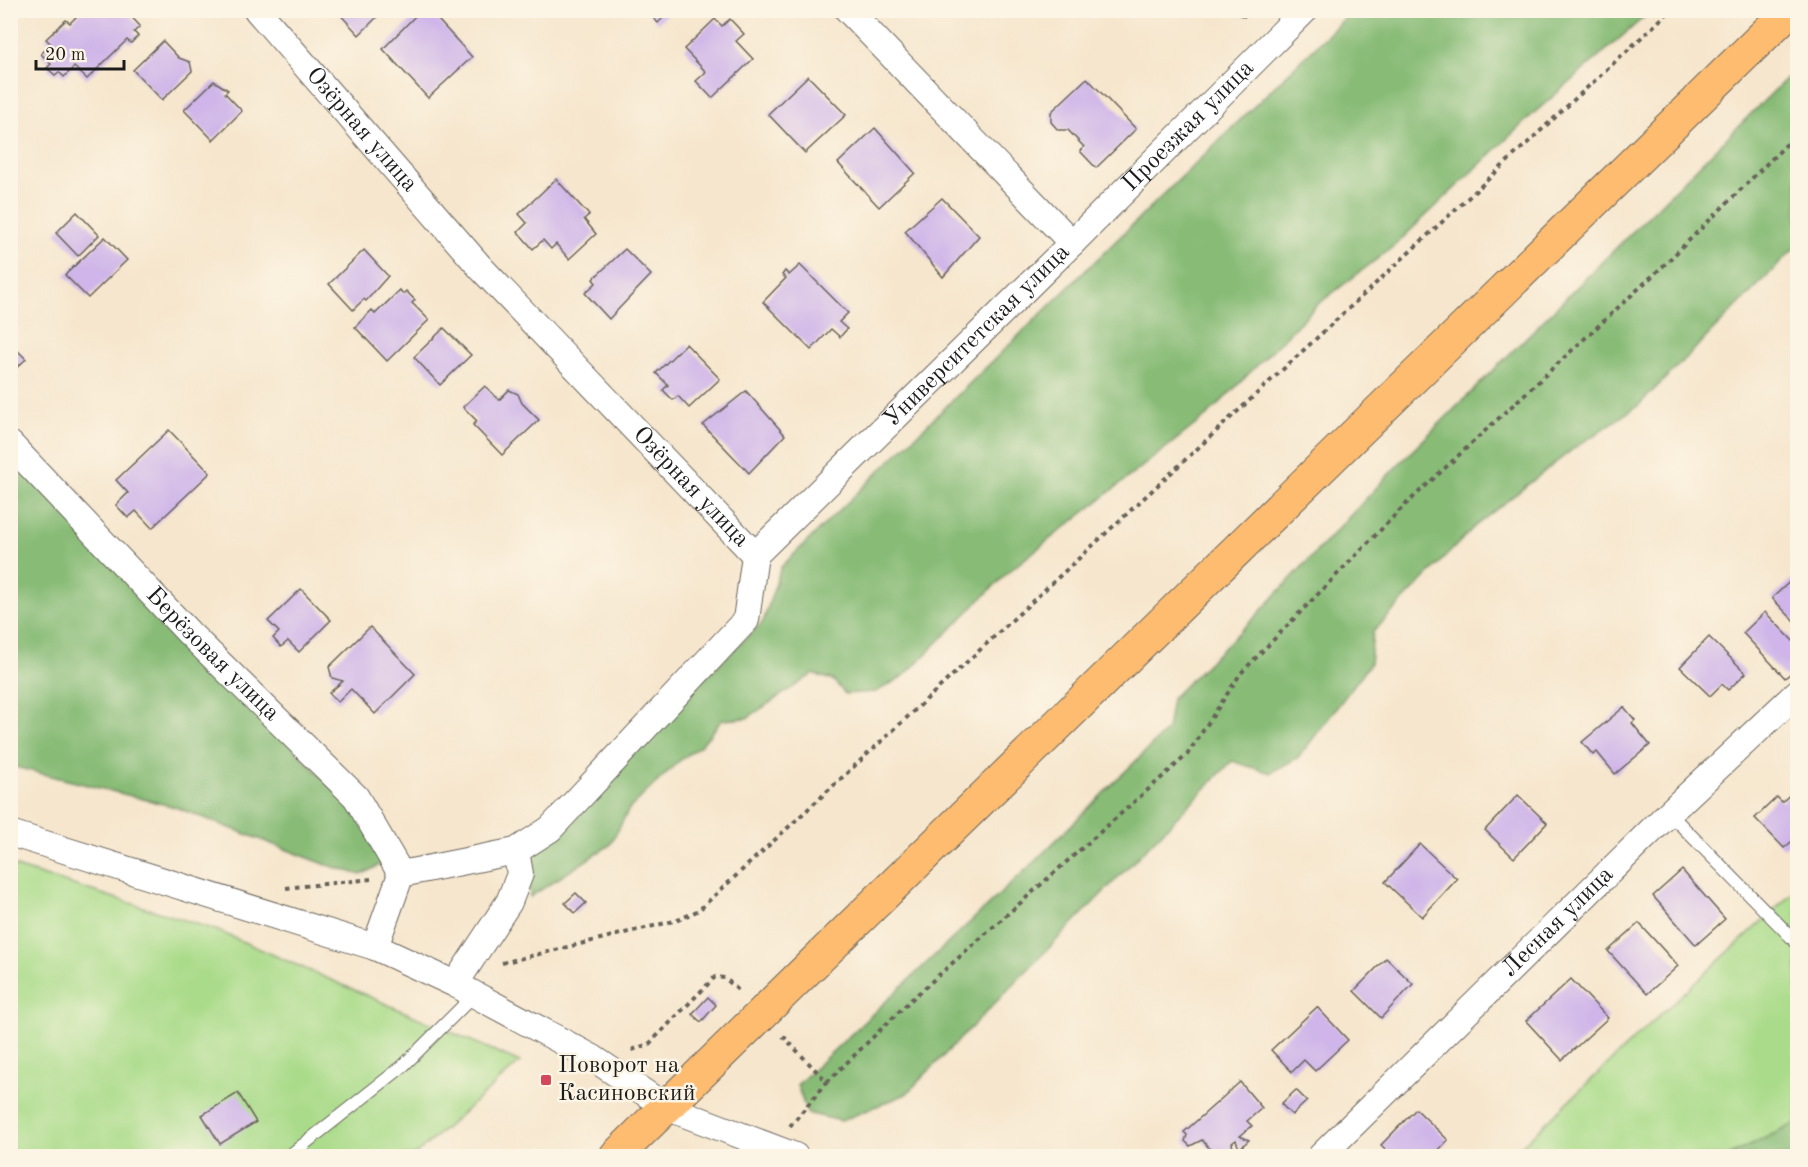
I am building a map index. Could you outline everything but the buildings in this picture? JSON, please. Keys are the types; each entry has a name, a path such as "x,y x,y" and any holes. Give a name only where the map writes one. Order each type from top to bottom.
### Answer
{"main road":[{"path":"616,1156 1790,10"}],"street":[{"name":"Озёрная улица","path":"257,10 481,268 755,555 746,620 550,829 516,851 401,874"},
{"name":"Университетская улица","path":"755,555 1072,243 848,10"},
{"name":"Проезжая улица","path":"1072,243 1305,10"},
{"name":"Берёзовая улица","path":"10,444 189,633 356,797 401,874"},
{"name":"Лесная улица","path":"1321,1156 1669,813 1797,692"},
{"path":"10,833 375,947 464,984 593,1058 666,1107 787,1153"},
{"path":"464,984 509,902 520,874 516,851"},
{"path":"375,947 401,874"}],"lane":[{"path":"1669,813 1797,944"},
{"path":"289,1156 403,1066 464,984"}],"path":[{"path":"464,984 678,920 699,910 1671,10"},
{"path":"787,1153 827,1082 912,999 1187,755 1241,673 1404,506 1663,266 1797,133"},
{"path":"276,889 401,874"},
{"path":"628,1050 635,1050 649,1044 715,977 724,978 827,1082"}],"green space":[{"path":"1352,11 1651,11 1533,114 1394,246 1317,305 1209,414 1008,572 904,676 876,692 845,694 833,680 813,674 747,718 722,720 701,745 678,762 629,809 610,845 530,897 527,849 763,622 781,567"},
{"path":"1797,68 1797,246 1639,405 1573,449 1474,527 1373,632 1370,664 1299,757 1270,773 1232,761 906,1094 841,1121 807,1113 797,1085 1034,862 1167,730 1172,698 1256,616 1393,470"},
{"path":"10,458 398,855 361,875 327,865 175,807 11,766"},
{"path":"10,865 216,930 520,1062 414,1156 11,1156"},
{"path":"1797,889 1797,1123 1728,1156 1511,1156 1650,1024"},
{"path":"1797,1123 1797,1156 1728,1156"}],"place":[{"name":"Поворот на Касиновский","path":"546,1080"}]}
